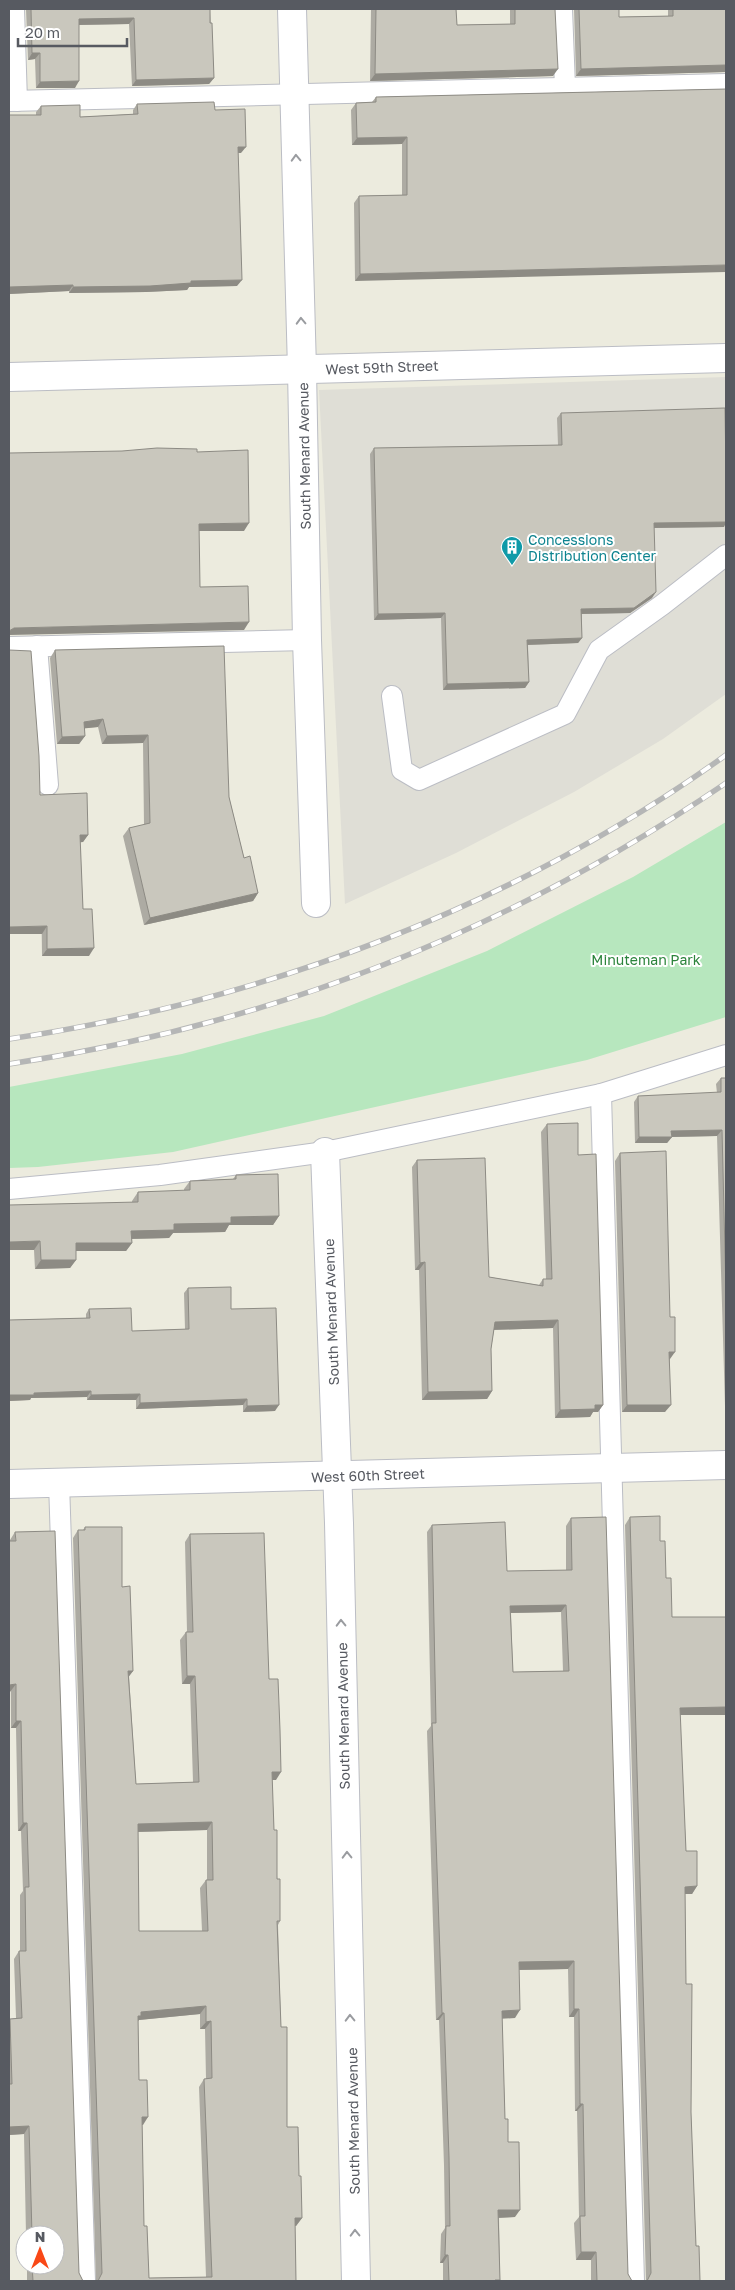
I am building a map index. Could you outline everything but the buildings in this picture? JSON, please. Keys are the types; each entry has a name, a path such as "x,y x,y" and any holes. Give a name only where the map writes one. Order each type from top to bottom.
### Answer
{"street":[{"name":"South Menard Avenue","path":"292,9 307,640 316,903"},
{"name":"West 59th Street","path":"9,377 726,358"},
{"name":"South Menard Avenue","path":"325,1152 338,1476 356,2281"},
{"name":"West 60th Street","path":"9,1484 726,1465"}],"lane":[{"path":"14,9 13,101 726,84"},
{"path":"562,9 564,87"},
{"path":"392,696 402,770 420,780 564,714 599,650 662,605 726,555"},
{"path":"9,647 307,640"},
{"path":"37,646 48,785"},
{"path":"9,1189 160,1175 325,1152 601,1094 726,1055"},
{"path":"601,1094 634,2281"},
{"path":"60,1482 86,2281"}],"shaded area":[{"path":"726,377 726,694 663,739 574,792 456,853 345,904 319,390"}],"green space":[{"name":"Minuteman Park","path":"726,822 726,1017 587,1060 173,1152 38,1167 9,1168 9,1087 182,1054 324,1016 487,951 633,877"}],"railway":[{"path":"9,1039 104,1022 199,1000 293,972 384,939 474,901 561,858 645,809 726,755"},
{"path":"9,1064 106,1047 201,1025 293,997 384,965 472,927 558,884 643,836 726,783"}],"place":[{"name":"Concessions Distribution Center","path":"512,566"}]}
